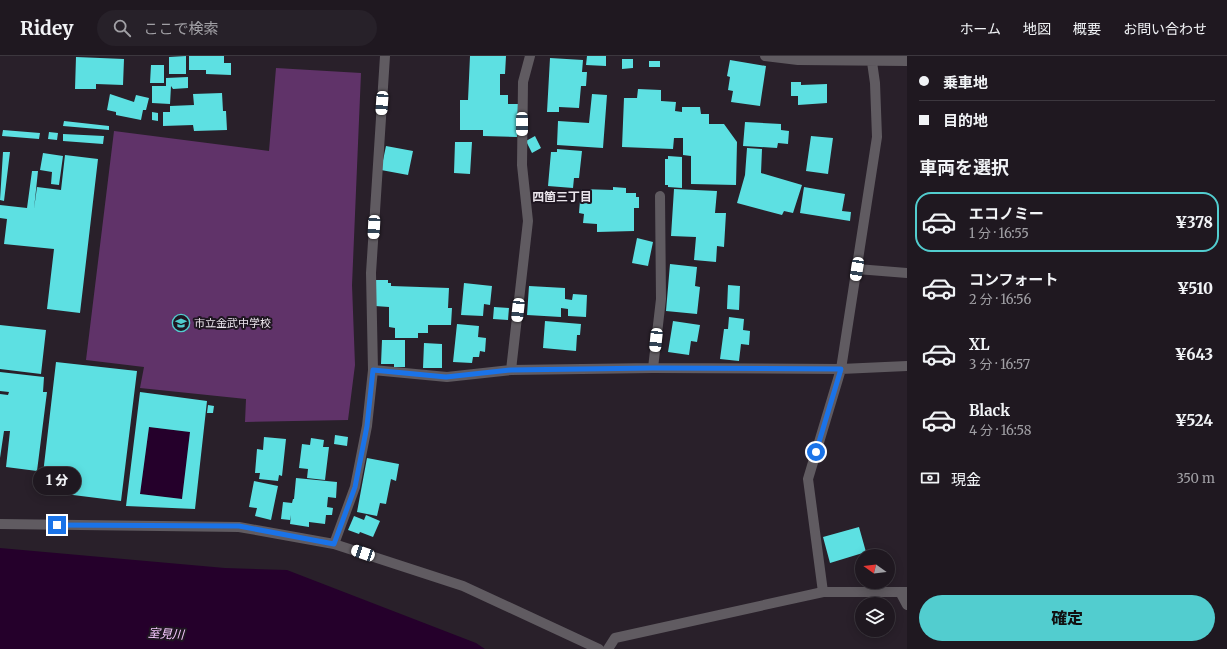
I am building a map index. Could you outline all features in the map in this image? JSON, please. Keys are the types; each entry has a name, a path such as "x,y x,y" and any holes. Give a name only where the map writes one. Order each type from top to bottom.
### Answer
{"street":[{"path":"334,544 355,487 367,426 373,370 371,273 385,56"},
{"path":"511,370 528,221 522,165 523,82 530,56"},
{"path":"765,56 798,60 872,62 907,61"},
{"path":"823,592 808,479 841,369 857,269 877,137 875,82 872,62"},
{"path":"653,368 661,299 660,196"},
{"path":"857,269 907,273"},
{"path":"373,370 446,377 511,370 653,368 841,369 907,366"},
{"path":"0,524 239,526 334,544 463,586 599,649"},
{"path":"608,649 615,638 823,592 903,592 907,604"}],"shaded area":[{"path":"276,68 361,73 352,285 355,365 348,420 245,422 246,399 140,388 144,367 86,360 114,131 269,151"}],"water":[{"path":"149,427 190,432 182,499 140,494"},
{"name":"室見川","path":"0,548 225,568 287,570 476,643 485,649 0,649"}],"building":[{"path":"186,56 186,74 169,74 169,57"},
{"path":"189,56 224,56 224,63 231,63 231,75 206,74 206,70 189,70"},
{"path":"470,56 506,56 505,74 500,74 500,95 508,95 508,104 518,104 517,137 483,136 483,130 460,130 460,100 468,100"},
{"path":"587,56 606,56 606,66 586,65"},
{"path":"76,57 124,59 123,85 96,84 96,89 75,89"},
{"path":"550,58 583,60 582,72 587,72 586,86 581,86 579,108 559,107 559,112 547,112"},
{"path":"622,59 633,59 633,68 622,69"},
{"path":"730,60 766,66 760,106 731,102 733,91 728,90 730,77 727,76"},
{"path":"649,61 660,61 660,67 649,67"},
{"path":"151,65 164,65 164,83 150,83"},
{"path":"188,77 188,88 173,89 171,86 170,104 152,103 152,86 166,86 166,78"},
{"path":"791,82 801,82 801,85 827,84 827,103 798,105 798,96 791,96"},
{"path":"638,89 661,90 661,101 676,102 675,111 682,112 682,107 700,107 701,114 709,114 709,124 724,124 737,142 736,185 691,184 691,156 683,155 683,138 674,138 673,149 622,147 624,98 637,98"},
{"path":"222,93 223,111 226,111 227,130 194,131 193,125 163,126 163,112 170,112 170,106 194,105 193,94"},
{"path":"110,94 134,102 136,95 149,98 146,110 143,110 141,120 116,115 116,112 107,110"},
{"path":"592,94 607,95 603,148 557,145 558,121 589,123"},
{"path":"152,112 158,113 158,121 152,120"},
{"path":"64,121 109,126 109,130 63,126"},
{"path":"745,122 781,124 781,130 789,131 788,144 778,143 777,148 743,146"},
{"path":"3,130 40,133 39,139 2,136"},
{"path":"49,132 58,133 57,140 48,139"},
{"path":"63,134 104,136 103,144 63,141"},
{"path":"535,136 541,148 532,153 526,141"},
{"path":"811,136 833,138 828,174 806,171"},
{"path":"455,142 472,142 470,174 454,173"},
{"path":"386,146 413,151 408,175 381,170"},
{"path":"747,148 762,149 761,173 802,185 793,213 784,211 782,215 737,203 745,175"},
{"path":"557,149 582,151 579,178 574,178 573,188 548,186 551,152 557,152"},
{"path":"3,152 10,152 4,201 0,200"},
{"path":"43,153 63,156 59,185 51,184 52,172 40,170"},
{"path":"65,155 98,159 80,313 47,309 54,249 4,244 7,219 0,218 0,205 27,208 32,171 38,171 34,209 37,187 61,190"},
{"path":"668,156 682,157 682,188 668,187 668,185 665,185 665,159 668,159"},
{"path":"613,187 626,188 626,193 636,193 636,197 639,197 639,208 634,208 634,231 597,232 597,224 583,223 584,214 579,213 581,189 613,190"},
{"path":"804,187 845,194 842,211 851,212 850,221 800,213"},
{"path":"674,189 717,191 715,213 726,213 724,247 717,246 716,262 694,260 696,237 671,236"},
{"path":"637,238 653,242 648,266 632,263"},
{"path":"670,264 697,267 695,286 700,287 697,314 666,311"},
{"path":"375,280 388,280 388,283 391,283 391,286 449,288 448,308 452,308 451,325 428,325 428,333 418,333 418,338 395,338 395,328 389,327 389,307 375,306"},
{"path":"464,283 492,286 490,305 484,304 483,316 461,315"},
{"path":"728,285 740,286 739,310 727,309"},
{"path":"529,286 565,288 565,299 572,300 573,294 587,295 586,317 568,316 568,309 561,308 561,317 527,315"},
{"path":"494,307 509,308 508,320 493,319"},
{"path":"729,317 744,319 743,330 750,331 749,345 741,344 739,361 720,359 724,329 728,329"},
{"path":"545,321 581,324 580,335 577,335 576,351 543,348"},
{"path":"673,321 700,325 697,342 691,341 689,355 668,352"},
{"path":"457,324 479,326 478,337 486,338 485,352 480,351 479,357 473,357 472,363 453,362"},
{"path":"0,325 46,330 41,374 0,369"},
{"path":"382,340 405,340 405,367 394,367 394,364 381,364"},
{"path":"424,343 442,344 442,368 423,368"},
{"path":"56,362 137,371 121,501 41,491"},
{"path":"0,372 44,377 43,392 47,392 37,471 6,467 10,431 4,431 0,458 0,394 8,395 9,392 0,391"},
{"path":"140,392 207,401 195,509 126,506","holes":["149,427 190,432 182,499 140,494"]},
{"path":"208,405 214,406 213,413 207,413"},
{"path":"335,435 348,437 347,446 334,444"},
{"path":"264,437 286,439 282,476 279,475 278,481 259,479 260,473 255,473 257,449 263,450"},
{"path":"311,438 324,440 323,447 329,447 325,480 307,478 308,469 299,468 302,444 310,445"},
{"path":"367,458 399,464 396,481 391,479 386,504 380,503 377,516 357,512"},
{"path":"296,478 337,482 336,498 328,497 327,507 333,508 332,515 326,515 325,524 309,522 309,527 290,524 291,515 290,520 281,519 283,502 292,503 294,499"},
{"path":"254,481 278,486 271,520 255,516 257,508 249,507"},
{"path":"366,515 380,521 373,537 360,532 359,534 348,530 354,516 364,520"},
{"path":"859,527 865,549 855,549 855,555 830,563 823,537"}],"place":[{"name":"市立金武中学校","path":"181,323"}],"district":[{"name":"四箇三丁目","path":"562,197"}],"route":[{"path":"57,525 239,526 334,544 355,487 367,426 373,370 446,377 511,370 653,368 841,369 816,452"}]}
